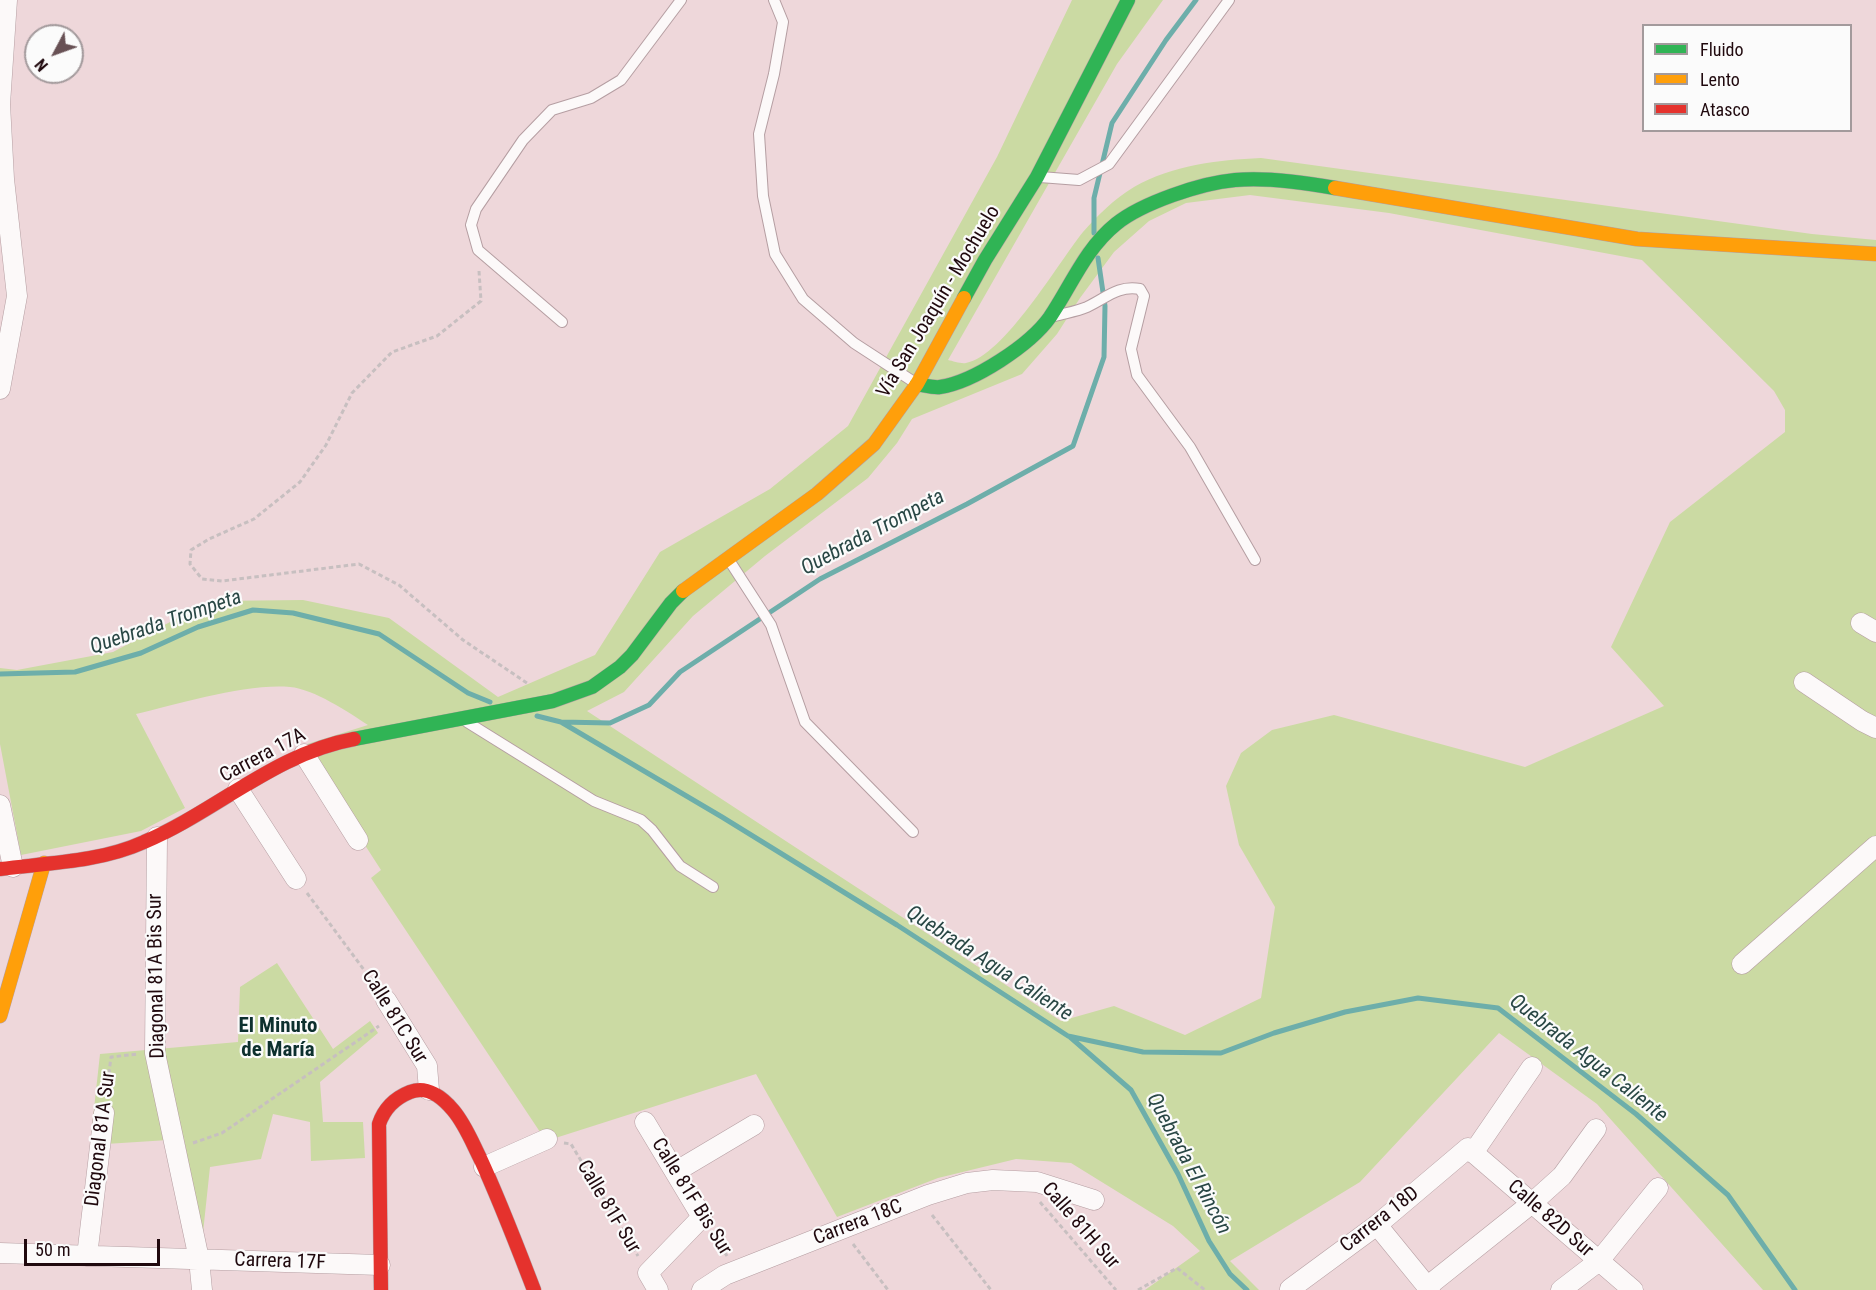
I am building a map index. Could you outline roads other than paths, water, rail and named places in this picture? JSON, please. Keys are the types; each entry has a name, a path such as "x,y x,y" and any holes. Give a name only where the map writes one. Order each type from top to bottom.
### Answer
{"street":[{"path":"0,389 16,296 4,179 0,104 7,0"},
{"name":"Vía San Joaquín - Mochuelo","path":"553,701 592,687 620,667 671,603 691,584 817,494 874,444 917,384 985,260 1036,177 1128,0"},
{"path":"917,384 939,387 969,377 997,364 1016,350 1049,318 1093,247 1116,224 1148,204 1186,191 1234,180 1300,182 1636,238 1876,254"},
{"path":"1804,682 1876,728"},
{"name":"Carrera 17A","path":"6,868 112,853 157,837 238,789 330,743 553,701"},
{"path":"304,754 358,840"},
{"path":"238,789 296,879"},
{"path":"0,805 6,868"},
{"name":"Diagonal 81A Bis Sur","path":"157,837 155,1053 199,1259 202,1290"},
{"path":"1742,964 1876,846"},
{"path":"1,1010 44,863"},
{"name":"Calle 81C Sur","path":"391,1007 427,1066 429,1090 444,1101 459,1117 484,1167 534,1290"},
{"name":"Carrera 18D","path":"1290,1289 1377,1226 1471,1150 1532,1068"},
{"path":"381,1290 378,1131 381,1118 393,1101 409,1091 429,1090"},
{"name":"Diagonal 81A Sur","path":"87,1256 104,1113"},
{"name":"Calle 81F Bis Sur","path":"645,1122 702,1217 648,1273"},
{"path":"675,1172 754,1125"},
{"path":"1377,1226 1429,1288 1562,1176 1596,1129"},
{"path":"484,1167 547,1139"},
{"name":"Calle 82D Sur","path":"1471,1150 1633,1290"},
{"name":"Carrera 18C","path":"702,1290 725,1275 967,1183 1021,1181 1064,1189 1094,1200"},
{"path":"1562,1290 1599,1261 1658,1188"},
{"name":"Carrera 17F","path":"0,1253 380,1265"},
{"name":"Calle 81F Sur","path":"648,1273 658,1290"}],"lane":[{"path":"562,322 478,250 471,225 476,209 523,140 552,110 591,98 621,80 681,0"},
{"path":"774,0 783,22 774,74 759,134 763,196 775,254 803,299 854,343 917,384"},
{"path":"1036,177 1079,180 1109,164 1229,0"},
{"path":"1049,318 1086,307 1106,295 1129,287 1140,289 1144,296 1131,349 1137,375 1190,447 1255,560"},
{"path":"727,557 771,625 805,722 913,832"},
{"path":"462,718 594,801 641,820 652,830 680,866 713,887"}],"waterway":[{"name":"Quebrada Trompeta","path":"1094,233 1094,198 1112,123 1166,40 1196,0"},
{"name":"Quebrada Trompeta","path":"537,716 561,722 610,723 649,705 680,672 820,579 967,504 1073,446 1104,357 1105,306 1098,258"},
{"name":"Quebrada Trompeta","path":"0,674 75,672 141,653 198,627 253,610 293,613 379,634 468,693 490,702"},
{"name":"Quebrada Agua Caliente","path":"561,722 722,817 897,925 1068,1036 1143,1052 1221,1053 1274,1033 1345,1012 1418,998 1498,1008 1636,1114 1728,1195 1795,1290"},
{"name":"Quebrada El Rincón","path":"1070,1037 1131,1090 1178,1174 1209,1241 1230,1274 1247,1290"}],"district":[{"name":"El Minuto de María","path":"278,1039"}]}
